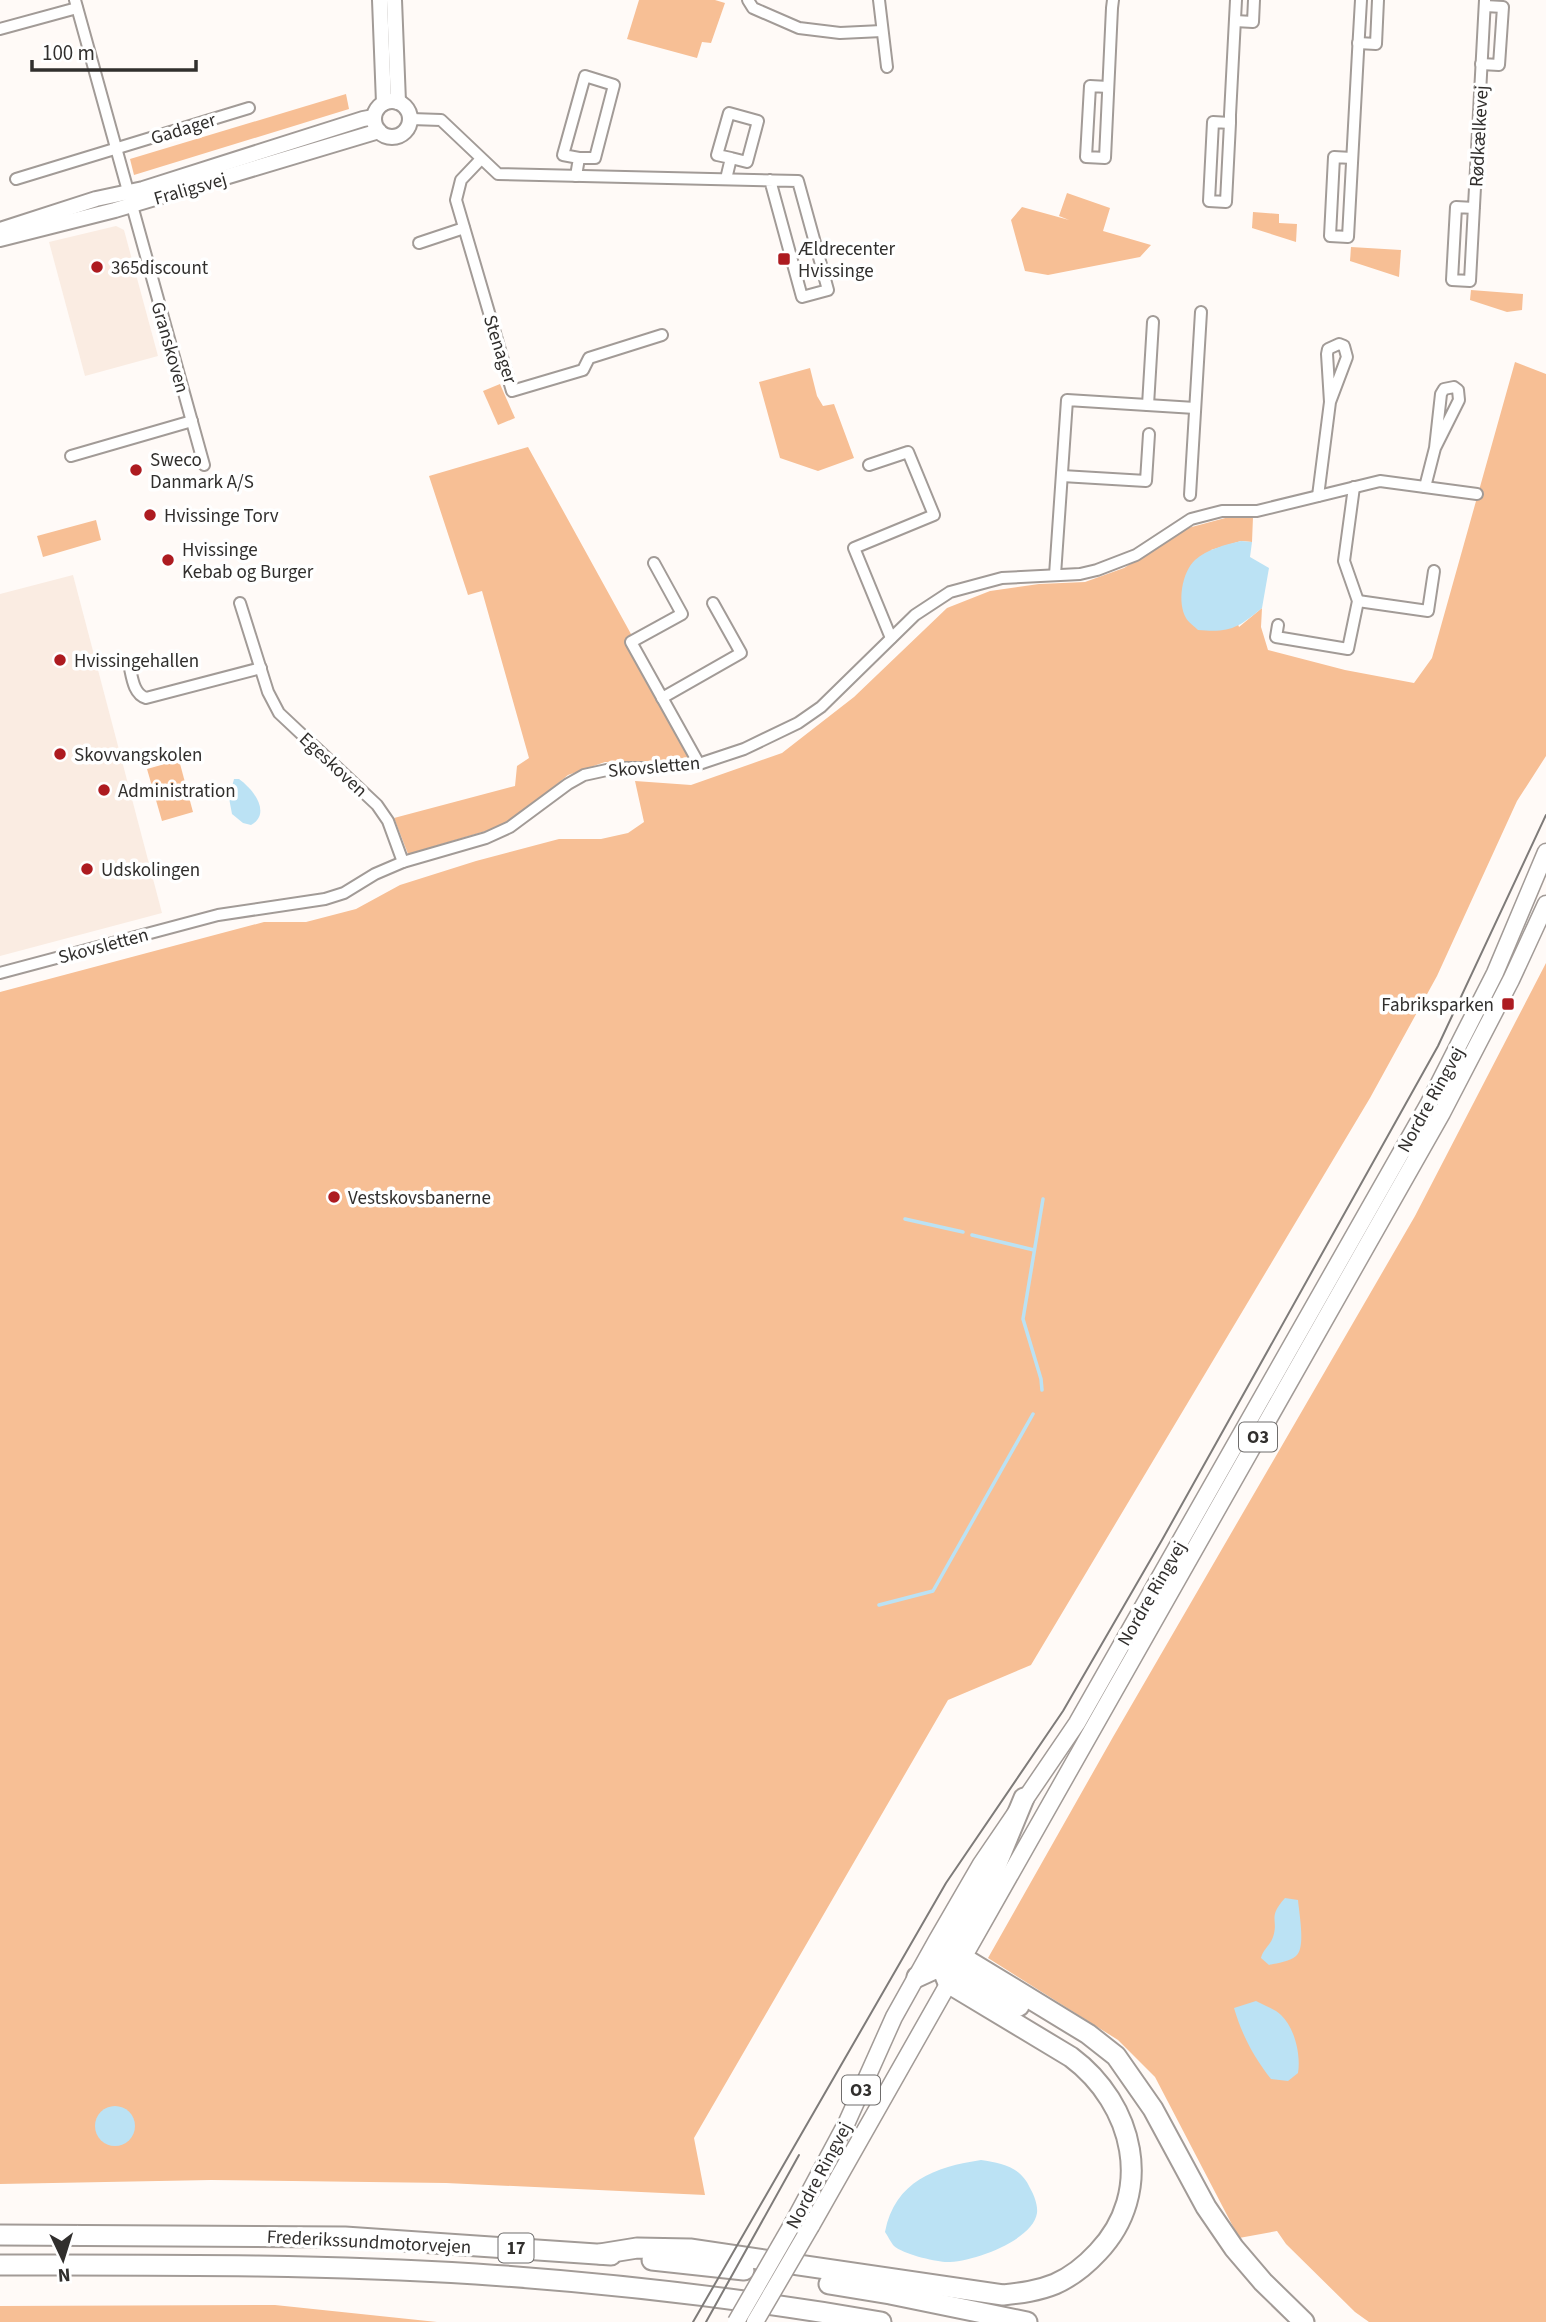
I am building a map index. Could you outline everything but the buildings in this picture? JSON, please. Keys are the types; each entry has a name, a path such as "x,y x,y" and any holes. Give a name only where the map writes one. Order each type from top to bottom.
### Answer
{"highway":[{"path":"951,1969 1024,1798"},
{"path":"600,2254 637,2248 690,2249 1003,2295 1033,2292 1058,2283 1086,2265 1108,2242 1120,2221 1127,2199 1131,2151 1115,2106 1101,2084 1071,2057 951,1969"},
{"path":"916,1977 951,1969 1077,2041 1140,2090 1166,2130 1206,2207 1234,2248 1304,2322"},
{"name":"Frederikssundmotorvejen","path":"0,2235 345,2237 600,2254 757,2272 890,2294 1027,2322"},
{"name":"Frederikssundmotorvejen","path":"0,2265 324,2268 474,2274 612,2285 881,2322"},
{"path":"832,2314 855,2322"}],"main road":[{"name":"Nordre Ringvej","path":"736,2322 847,2122 894,2017 916,1977 981,1864 1077,1724 1428,1105 1496,973 1546,852"},
{"name":"Nordre Ringvej","path":"755,2322 811,2226 951,1969 1442,1113 1511,981 1546,904"}],"street":[{"path":"380,0 391,102"},
{"path":"391,102 394,0"},
{"path":"748,0 752,8 799,28 840,33 882,31"},
{"path":"879,0 887,67"},
{"path":"1108,87 1090,86 1086,157 1105,158 1113,0"},
{"path":"1230,123 1213,122 1209,201 1226,202 1230,123 1235,22 1236,0"},
{"path":"1235,22 1253,22 1254,0"},
{"path":"1352,158 1335,157 1330,236 1348,237 1361,0"},
{"path":"1358,43 1376,44 1378,0"},
{"name":"Rødkælkevej","path":"1474,208 1456,207 1452,280 1470,281 1474,208 1481,65 1485,3 1503,7 1499,65 1481,65"},
{"path":"0,29 76,4 130,198"},
{"path":"585,76 614,85 595,158 579,158 563,155 585,76"},
{"path":"391,102 407,108 411,119 409,127 401,135 389,137 376,124 377,109 391,102"},
{"name":"Gadager","path":"16,179 249,108"},
{"path":"729,113 758,121 747,162 731,158 717,155 729,113"},
{"name":"Fraligsvej","path":"0,239 130,198 143,189 363,118 376,124"},
{"path":"411,119 440,120 498,174 770,180 798,181 828,290 803,297 770,180"},
{"path":"576,176 579,158"},
{"path":"726,179 731,158"},
{"name":"Stenager","path":"481,159 461,180 456,200 512,391 583,370 589,358 662,335"},
{"name":"Fraligsvej","path":"0,230 96,199 130,198"},
{"name":"Granskoven","path":"130,198 204,465"},
{"path":"419,243 464,228"},
{"path":"1190,495 1201,312"},
{"path":"1148,405 1153,322"},
{"path":"1425,487 1435,448 1441,394 1449,387 1454,387 1460,395 1459,400 1435,448"},
{"path":"1055,575 1067,400 1195,408"},
{"path":"1318,496 1330,402"},
{"path":"72,456 192,421"},
{"path":"1062,476 1146,481 1149,434"},
{"path":"869,465 908,452 934,515 854,548 891,638"},
{"name":"Skovsletten","path":"0,973 218,915 325,899 344,893 375,874 403,862 486,838 510,827 568,784 592,773 616,768 699,764 744,749 798,723 835,694 915,615 950,592 969,585 1002,578 1080,574 1117,564 1136,555 1191,519 1222,511 1257,511 1380,481 1477,495"},
{"path":"1278,625 1276,637 1348,649 1358,601 1344,561 1354,487"},
{"path":"653,563 682,614 631,642 699,764"},
{"path":"1358,601 1428,611 1434,571"},
{"name":"Egeskoven","path":"240,603 268,692 279,713 377,805 388,821 403,862"},
{"path":"662,698 741,653 713,603"},
{"path":"129,664 136,691 146,698 261,668"}],"shaded area":[{"path":"639,0 715,0 725,3 711,43 702,42 697,58 627,39"},
{"path":"346,94 349,109 134,175 130,159"},
{"path":"1067,193 1110,208 1103,231 1151,245 1140,257 1048,275 1025,271 1011,220 1022,207 1069,220 1059,216"},
{"path":"1253,212 1279,214 1279,223 1297,224 1296,242 1252,228"},
{"path":"116,226 124,230 158,356 85,376 49,242"},
{"path":"1351,247 1401,250 1399,277 1350,261"},
{"path":"1471,290 1523,294 1522,310 1507,312 1470,300"},
{"path":"1515,362 1546,374 1546,756 1517,801 1437,976 1370,1098 1031,1665 948,1700 694,2138 705,2195 446,2183 211,2180 0,2184 0,992 264,922 306,922 356,909 400,885 559,839 601,839 628,833 644,822 635,781 691,785 782,753 854,697 947,608 990,591 1039,584 1085,582 1124,568 1188,528 1229,517 1253,517 1252,542 1241,541 1211,550 1239,627 1262,608 1261,627 1268,650 1345,670 1414,683 1432,658"},
{"path":"810,368 817,396 823,406 834,404 854,458 818,471 780,458 759,382"},
{"path":"500,384 515,418 498,425 483,391"},
{"path":"528,447 631,634 625,641 689,757 656,762 605,762 568,775 527,809 496,828 408,854 394,818 515,786 517,766 529,758 482,591 468,595 429,476"},
{"path":"96,520 101,540 43,557 37,536"},
{"name":"Skovvangskolen","path":"73,575 162,913 0,956 0,594"},
{"path":"179,760 193,812 162,821 147,769"},
{"path":"1546,963 1546,2322 1369,2322 1355,2312 1286,2244 1277,2231 1239,2238 1155,2077 1118,2040 988,1958 1415,1216"},
{"path":"275,2305 437,2322 0,2322 0,2306"}],"water":[{"path":"1241,541 1252,542 1250,557 1269,568 1262,608 1233,628 1218,631 1198,630 1187,620 1183,611 1181,596 1187,572 1195,560 1205,553"},
{"path":"234,779 244,783 258,801 260,814 251,825 243,823 232,814 229,798"},
{"path":"1285,1898 1298,1900 1301,1946 1293,1958 1269,1965 1261,1958 1273,1937 1276,1910"},
{"path":"1256,2001 1281,2015 1290,2027 1298,2051 1299,2066 1298,2073 1288,2081 1271,2079 1253,2054 1241,2027 1234,2008"},
{"path":"115,2106 123,2107 129,2112 134,2118 134,2134 129,2140 123,2145 115,2146 107,2145 101,2140 96,2134 95,2126 96,2118 101,2112 107,2107"},
{"path":"981,2160 1010,2167 1026,2181 1034,2197 1037,2213 1024,2233 999,2248 956,2261 926,2259 894,2246 885,2232 898,2200 908,2189 933,2172"}],"waterway":[{"path":"1042,1390 1023,1319 1043,1199"},
{"path":"905,1219 963,1232"},
{"path":"972,1235 1034,1250"},
{"path":"879,1605 933,1591 1033,1414"}],"tram line":[{"path":"693,2322 946,1883 1063,1711 1162,1540 1438,1046 1546,815"},
{"path":"706,2322 799,2155"}],"place":[{"name":"Ældrecenter Hvissinge","path":"784,259"},
{"name":"365discount","path":"97,267"},
{"name":"Sweco Danmark A/S","path":"136,470"},
{"name":"Hvissinge Torv","path":"150,515"},
{"name":"Hvissinge Kebab og Burger","path":"168,560"},
{"name":"Hvissingehallen","path":"60,660"},
{"name":"Skovvangskolen","path":"60,754"},
{"name":"Administration","path":"104,790"},
{"name":"Udskolingen","path":"87,869"},
{"name":"Fabriksparken","path":"1508,1004"},
{"name":"Vestskovsbanerne","path":"334,1197"}]}
